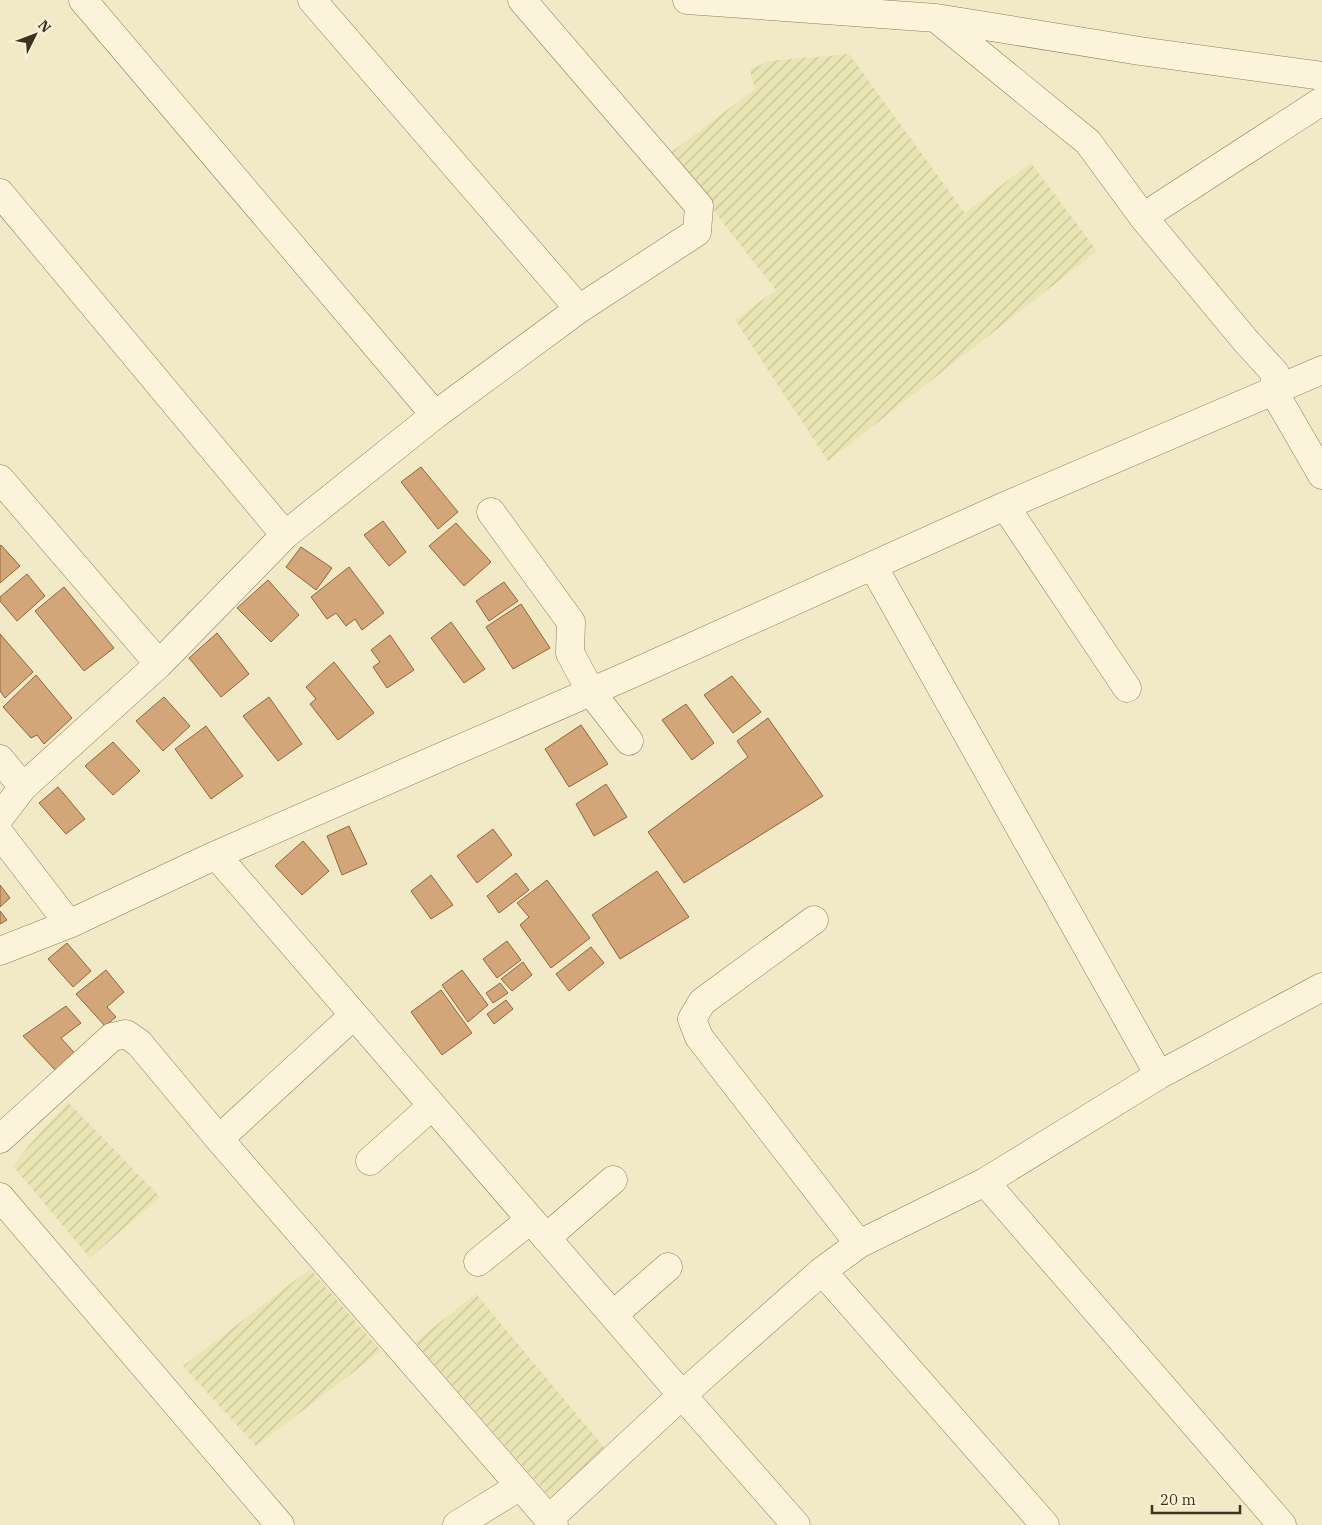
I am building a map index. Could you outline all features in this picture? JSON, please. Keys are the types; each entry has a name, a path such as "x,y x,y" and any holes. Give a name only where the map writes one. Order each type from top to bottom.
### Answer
{"street":[{"path":"83,0 435,414"},
{"path":"312,0 579,309"},
{"path":"0,817 24,787 160,664 286,535 435,414 579,309 697,232 699,206 522,0"},
{"path":"687,0 936,18 1322,76"},
{"path":"936,18 1088,142 1144,217 1274,373 1274,392 1322,475"},
{"path":"1144,217 1322,101"},
{"path":"0,193 286,535"},
{"path":"0,951 69,924 216,855 591,692 1005,506 1322,370"},
{"path":"0,479 160,664"},
{"path":"1005,506 1127,688"},
{"path":"492,512 571,622 570,653 591,692 629,741"},
{"path":"873,566 1159,1075"},
{"path":"0,759 24,787"},
{"path":"0,834 69,924"},
{"path":"216,855 796,1525"},
{"path":"814,920 702,1002 692,1019 699,1037 859,1244"},
{"path":"0,1139 112,1037 126,1034 138,1044 552,1522 682,1395 822,1271 859,1244 985,1182 1159,1075 1322,987"},
{"path":"219,1139 354,1015"},
{"path":"370,1161 432,1106"},
{"path":"478,1262 538,1229 613,1180"},
{"path":"985,1182 1282,1525"},
{"path":"0,1197 280,1525"},
{"path":"613,1315 668,1267"},
{"path":"822,1271 1045,1525"},
{"path":"457,1525 520,1486"}],"shaded area":[{"path":"849,54 965,213 1031,163 1097,251 828,461 735,320 776,290 669,154 755,89 750,70 768,61"},
{"path":"68,1102 160,1197 90,1258 13,1166"},
{"path":"310,1269 381,1351 256,1446 183,1366"},
{"path":"476,1294 604,1447 551,1498 415,1342"}],"building":[{"path":"421,467 458,512 438,529 401,482"},
{"path":"383,521 406,552 389,566 364,535"},
{"path":"456,523 491,562 464,586 429,546"},
{"path":"0,546 20,566 0,583"},
{"path":"301,547 332,568 316,590 286,567"},
{"path":"349,567 384,613 362,630 355,619 346,626 336,613 327,619 311,597"},
{"path":"27,574 45,596 17,621 0,601 0,597"},
{"path":"268,580 299,615 271,642 237,608"},
{"path":"504,582 518,601 489,621 476,601"},
{"path":"64,587 114,648 84,671 35,611"},
{"path":"521,604 550,648 513,669 486,627"},
{"path":"451,622 485,669 464,683 431,638"},
{"path":"217,633 249,674 221,697 189,658"},
{"path":"0,634 33,672 5,698 0,691"},
{"path":"390,635 414,670 387,688 373,667 380,662 371,650"},
{"path":"334,662 374,713 338,740 310,704 316,699 306,687"},
{"path":"36,675 72,718 44,744 37,735 31,738 3,707"},
{"path":"732,676 761,712 733,733 704,695"},
{"path":"164,697 190,726 163,751 136,721"},
{"path":"269,697 302,744 278,761 243,716"},
{"path":"686,704 714,743 692,760 662,720"},
{"path":"768,718 823,796 684,883 648,832 748,757 737,741"},
{"path":"581,725 608,764 569,787 545,749"},
{"path":"206,726 243,776 211,799 175,749"},
{"path":"113,742 140,771 113,795 85,766"},
{"path":"606,784 627,817 594,836 576,804"},
{"path":"58,787 85,819 66,834 39,803"},
{"path":"349,826 367,864 342,875 327,836"},
{"path":"493,829 512,855 477,883 457,856"},
{"path":"303,841 329,871 302,895 275,866"},
{"path":"657,871 689,917 620,959 592,915"},
{"path":"516,873 529,890 499,913 487,896"},
{"path":"431,875 453,905 431,919 411,891"},
{"path":"547,880 590,938 551,968 520,925 529,917 517,903"},
{"path":"0,885 10,898 0,907"},
{"path":"0,911 7,920 0,924"},
{"path":"507,941 521,960 497,978 483,959"},
{"path":"67,943 91,971 73,987 48,959"},
{"path":"591,947 604,963 569,991 556,974"},
{"path":"523,962 532,975 512,991 501,979"},
{"path":"106,970 124,992 107,1007 116,1017 105,1026 76,994"},
{"path":"462,970 488,1005 468,1022 442,985"},
{"path":"500,983 508,993 493,1003 486,993"},
{"path":"441,990 472,1033 442,1055 411,1012"},
{"path":"506,1000 513,1009 494,1024 487,1014"},
{"path":"66,1006 81,1023 61,1038 79,1058 58,1073 23,1036"}]}
